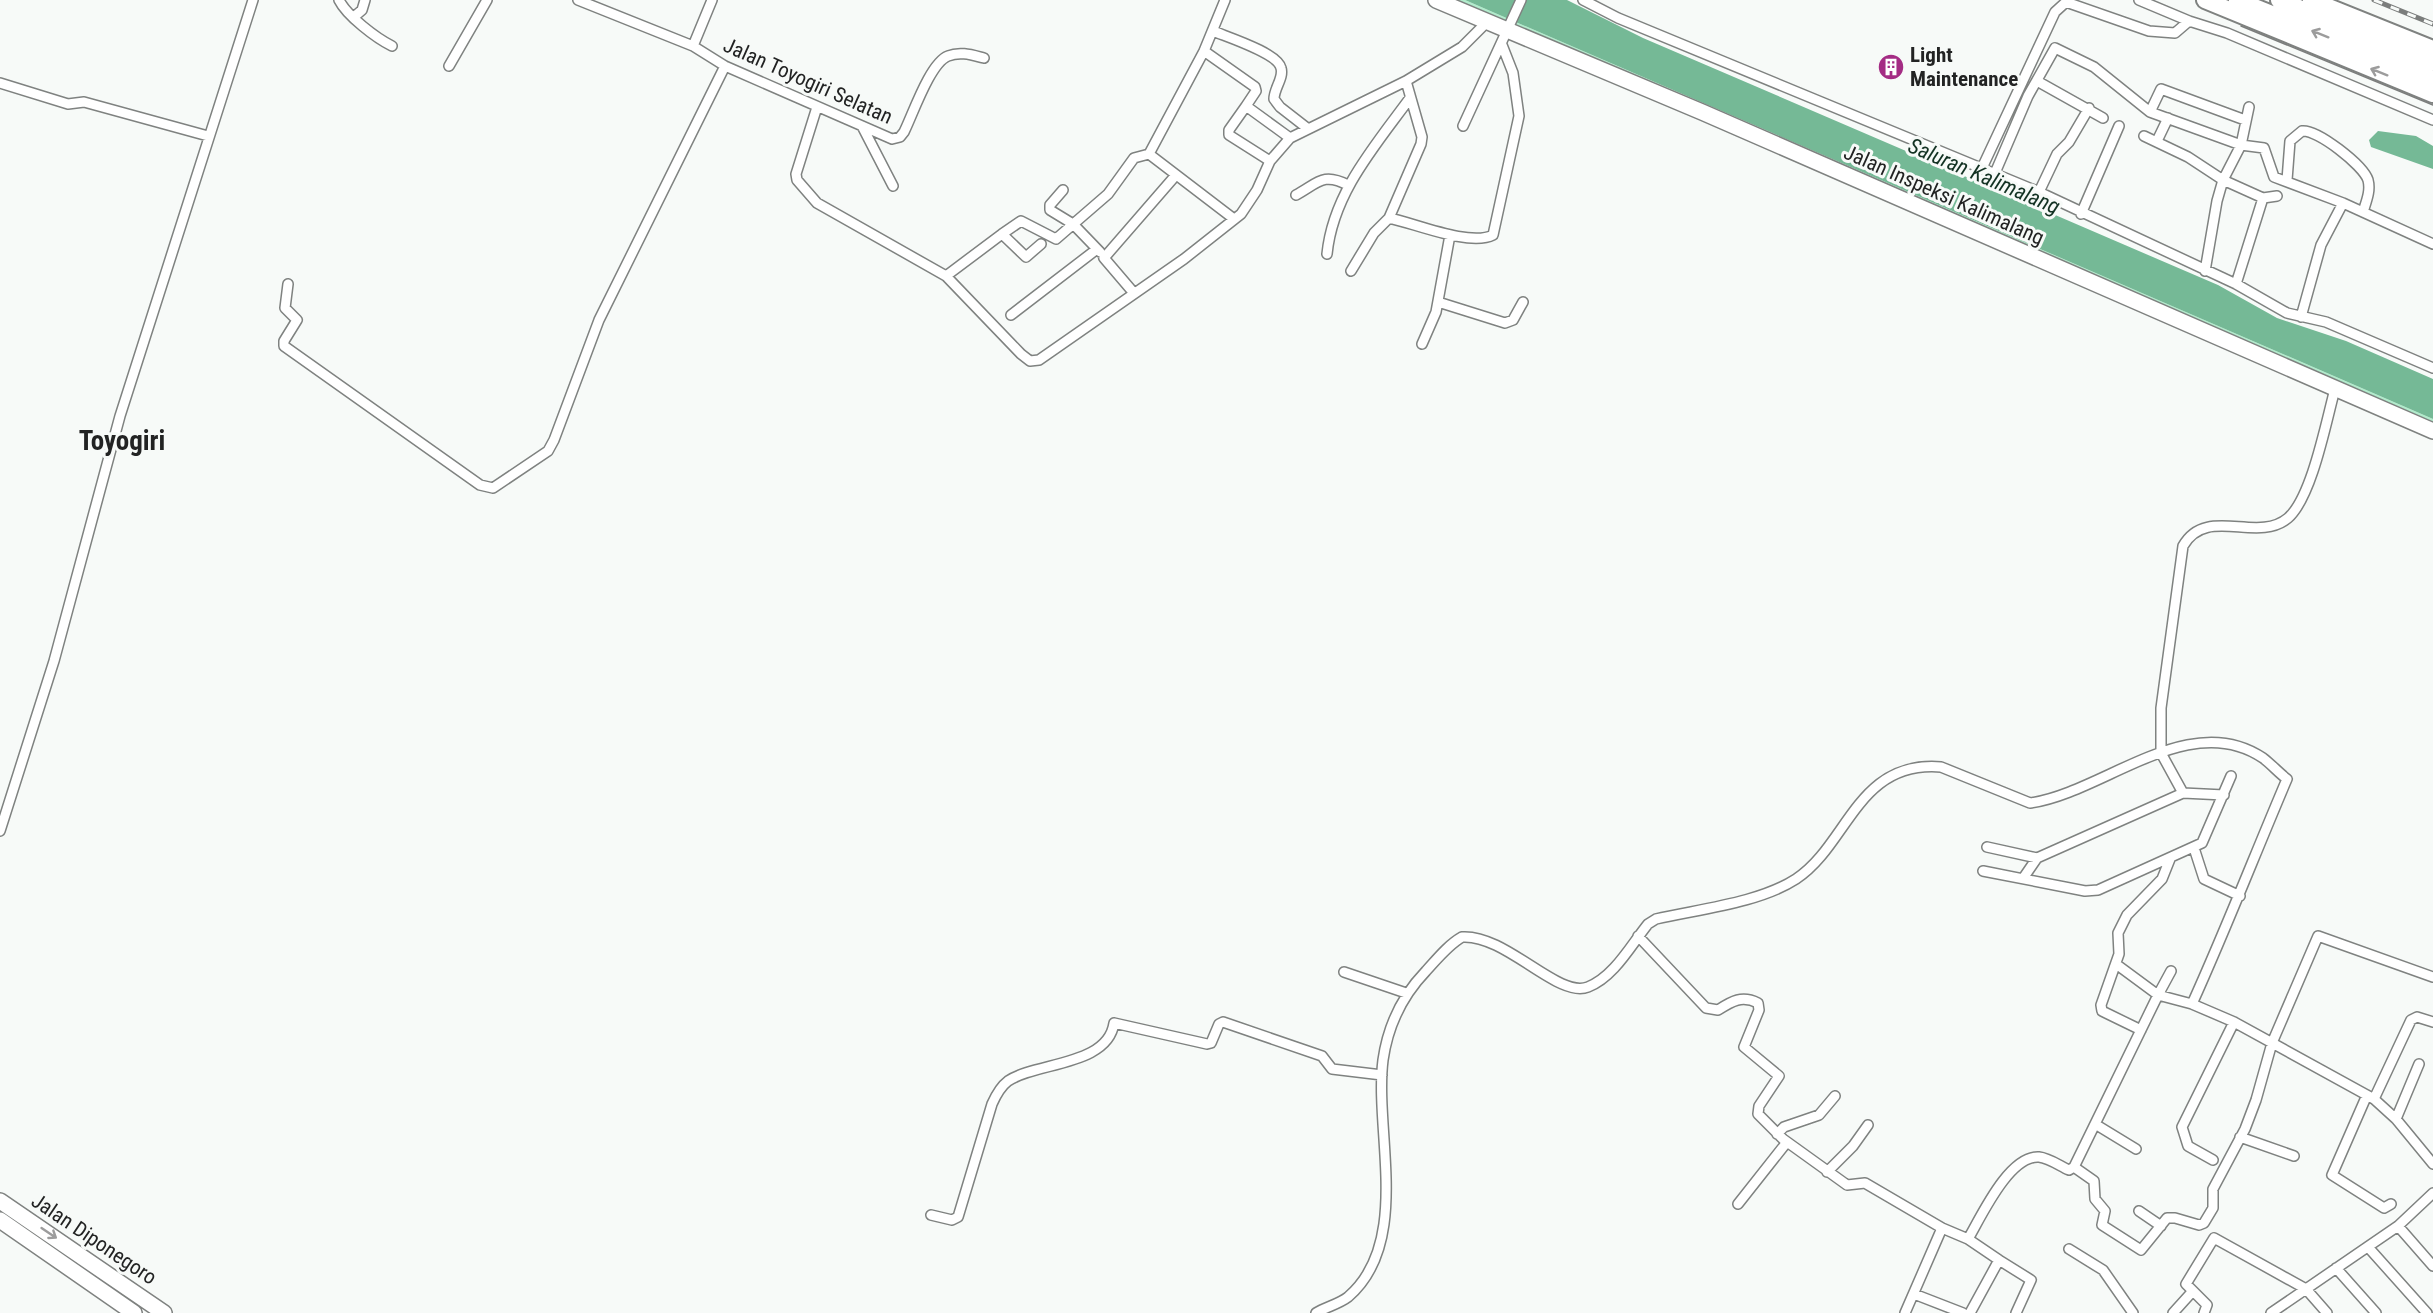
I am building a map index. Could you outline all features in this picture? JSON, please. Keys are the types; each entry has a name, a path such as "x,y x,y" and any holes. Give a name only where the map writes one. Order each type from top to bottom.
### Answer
{"highway":[{"path":"2205,0 2433,94"},
{"path":"2237,0 2433,79"},
{"path":"2279,0 2433,62"},
{"path":"2311,0 2433,49"}],"main road":[{"name":"Jalan Inspeksi Kalimalang","path":"1436,0 1487,22 1510,27 2433,431"},
{"name":"Jalan Diponegoro","path":"0,1201 164,1313"},
{"name":"Jalan Diponegoro","path":"0,1220 134,1313"},
{"path":"116,1299 127,1286"}],"street":[{"path":"0,831 54,661 120,416 253,0"},
{"path":"339,0 345,9 376,38 392,46"},
{"path":"355,16 362,10 365,0"},
{"path":"449,66 487,0"},
{"path":"578,0 598,4 693,46"},
{"name":"Jalan Toyogiri Selatan","path":"712,0 693,46 725,66 892,139 900,137 933,70 945,57 964,53 984,58"},
{"path":"946,276 1022,221 1054,239 1108,194 1134,158 1149,154 1204,51 1225,0"},
{"path":"1463,126 1521,0"},
{"path":"1582,0 1618,18 2038,192 2081,214 2236,284 2280,309 2301,317 2326,322 2433,368"},
{"path":"2139,0 2189,21 2227,33 2433,120"},
{"path":"1982,168 2055,12 2066,2 2149,31 2175,33 2189,21"},
{"path":"817,107 797,180 817,203 946,276 1030,361 1039,360 1133,292 1184,259 1234,219 1257,190 1270,161 1290,138 1406,81 1462,47 1487,22"},
{"path":"1213,31 1268,54 1278,62 1282,70 1274,99 1280,107 1307,128"},
{"path":"1389,218 1418,224 1450,235 1487,238 1495,231 1519,116 1513,73 1502,45"},
{"path":"1995,173 2037,81 2055,48 2094,67 2150,112 2267,151 2270,171 2274,177 2343,203 2433,244"},
{"path":"1204,51 1255,87 1256,91 1229,130 1229,135 1270,161"},
{"path":"288,284 285,305 297,320 284,340 284,346 480,485 493,488 548,451 599,320 725,66"},
{"path":"1351,271 1374,233 1389,218 1421,144 1422,137 1406,81"},
{"path":"2037,81 2089,108 2103,118"},
{"path":"0,83 68,105 84,102 208,136"},
{"path":"2150,112 2161,89 2245,120"},
{"path":"1328,254 1333,221 1348,185 1410,98"},
{"path":"1246,106 1290,138"},
{"path":"2205,271 2208,244 2223,180 2241,144 2249,107"},
{"path":"2038,192 2057,154 2069,142 2089,108"},
{"path":"2157,141 2168,118"},
{"path":"862,126 893,186"},
{"path":"2081,214 2120,126"},
{"path":"2286,180 2290,141 2302,131 2312,132 2363,171 2369,187 2362,212"},
{"path":"2144,136 2188,157 2223,180 2264,198 2277,196"},
{"path":"1149,154 1234,219"},
{"path":"1104,258 1176,175"},
{"path":"1296,195 1326,178 1335,178 1348,185"},
{"path":"1063,190 1050,205 1050,210 1073,224 1133,292"},
{"path":"2236,284 2264,198"},
{"path":"2301,317 2321,245 2343,203"},
{"path":"1002,234 1026,257 1041,244"},
{"path":"1422,344 1438,302 1450,235"},
{"path":"1011,315 1097,249"},
{"path":"1438,302 1505,323 1513,320 1523,302"},
{"path":"2183,793 2161,753 2161,708 2183,546 2191,535 2202,528 2270,527 2287,519 2307,490 2336,389"},
{"path":"1316,1313 1342,1301 1354,1291 1365,1275 1383,1234 1385,1183 1382,1075 1387,1040 1406,993 1462,937 1495,943 1551,978 1578,988 1588,987 1612,970 1638,936 1656,919 1770,892 1794,880 1810,868 1852,810 1873,790 1904,771 1925,766 1941,767 2031,803 2190,743 2236,747 2264,758 2287,779 2240,896 2192,1004"},
{"path":"1983,871 2092,891 2170,859 2205,841 2231,776"},
{"path":"2024,877 2037,858 2183,793 2224,795"},
{"path":"1987,847 2037,858"},
{"path":"2194,848 2204,879 2240,896"},
{"path":"2141,1030 2102,1011 2102,1005 2119,954 2118,933 2127,915 2162,879 2170,859"},
{"path":"1638,936 1706,1008 1718,1010 1735,1000 1743,999 1758,1003 1759,1010 1744,1047 1779,1076 1758,1112 1777,1134 1847,1185 1865,1183 1942,1228 1968,1239 2031,1280 2016,1313"},
{"path":"2074,1167 2095,1182 2095,1199 2105,1211 2102,1225 2140,1250 2167,1218 2199,1225 2204,1223 2213,1208 2212,1189 2240,1137 2256,1100 2272,1043 2318,936 2433,977"},
{"path":"2116,963 2158,994 2192,1004 2234,1022 2371,1097 2396,1119 2433,1164"},
{"path":"1968,1239 2001,1183 2016,1167 2037,1157 2069,1170 2074,1167 2171,971"},
{"path":"1344,972 1406,993"},
{"path":"2391,1203 2384,1208 2332,1175 2332,1167 2410,1020 2417,1017 2433,1022"},
{"path":"931,1215 952,1220 957,1217 992,1104 999,1089 1023,1075 1068,1062 1100,1047 1110,1037 1114,1023 1207,1044 1211,1042 1219,1024 1223,1022 1322,1056 1332,1069 1382,1075"},
{"path":"2213,1160 2188,1146 2183,1121 2234,1022"},
{"path":"2396,1119 2419,1064"},
{"path":"1777,1134 1784,1127 1819,1115 1835,1096"},
{"path":"2095,1124 2136,1149"},
{"path":"1827,1172 1853,1146 1868,1125"},
{"path":"2240,1137 2294,1156"},
{"path":"1738,1204 1787,1142"},
{"path":"2272,1313 2398,1226 2433,1193"},
{"path":"2139,1212 2161,1226"},
{"path":"2398,1226 2433,1266"},
{"path":"1905,1313 1942,1228"},
{"path":"2204,1313 2207,1305 2192,1292 2187,1282 2214,1238 2306,1289 2326,1313"},
{"path":"2368,1247 2427,1313"},
{"path":"2069,1249 2103,1270 2133,1313"},
{"path":"1970,1313 1999,1260"},
{"path":"2336,1268 2376,1313"},
{"path":"2173,1313 2192,1292"},
{"path":"1914,1294 1963,1313"}],"shaded area":[{"path":"1437,0 1465,0 2433,419 2433,431"},
{"path":"1465,0 1567,0 1643,38 2218,285 2277,318 2346,341 2433,379 2433,419"},
{"path":"2378,131 2416,136 2433,146 2433,169 2371,147 2369,140"}],"tram line":[{"path":"2241,26 2433,105"}],"railway":[{"path":"2374,0 2433,24"}],"place":[{"name":"Light Maintenance","path":"1891,67"}],"district":[{"name":"Toyogiri","path":"122,441"}],"water label":[{"name":"Saluran Kalimalang","path":"1984,176"}]}
